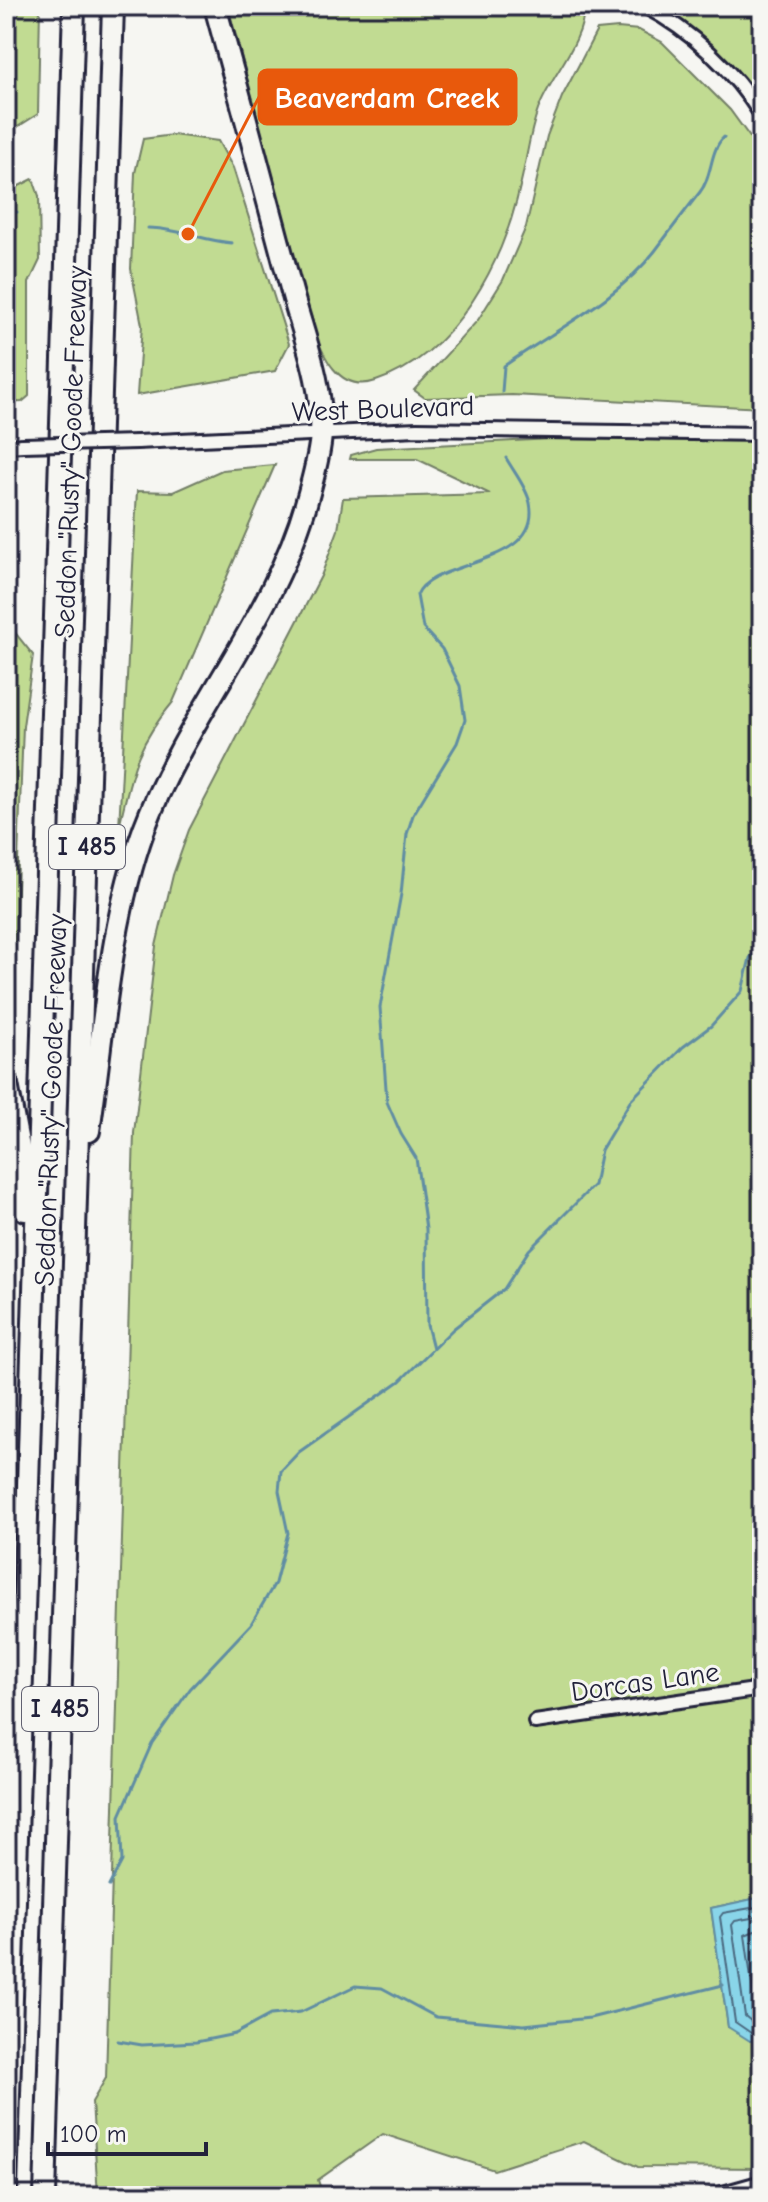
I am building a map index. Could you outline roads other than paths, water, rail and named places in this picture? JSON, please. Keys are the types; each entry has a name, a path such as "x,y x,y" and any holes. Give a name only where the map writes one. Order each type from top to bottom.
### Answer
{"highway":[{"name":"Seddon \"Rusty\" Goode Freeway","path":"6,2190 74,6"},
{"name":"Seddon \"Rusty\" Goode Freeway","path":"45,2196 113,6"},
{"path":"75,1222 108,979 124,896 144,829 167,776 282,573 300,528 322,435 319,397 307,347 215,6"},
{"path":"6,1079 23,1169 31,1374"}],"street":[{"path":"644,6 687,34 717,60 762,116"},
{"name":"West Boulevard","path":"6,446 417,429 762,434"},
{"name":"Dorcas Lane","path":"535,1722 762,1689"},
{"path":"712,2196 762,2182"}],"water":[{"path":"762,1897 762,2039 750,2041 728,2027 711,1908"}],"waterway":[{"path":"502,392 504,366 604,299 640,269 704,186 716,149 724,137"},
{"path":"6,212 17,212"},
{"path":"148,228 232,243"},
{"path":"433,1348 427,1325 426,1229 416,1158 387,1102 380,1007 401,894 407,834 413,815 457,743 465,720 460,686 442,649 423,628 417,595 426,583 442,574 483,560 520,539 529,524 530,503 506,458"},
{"path":"109,1886 122,1861 120,1816 152,1743 190,1689 251,1624 275,1583 288,1533 279,1491 281,1471 299,1452 400,1381 453,1329 504,1289 529,1250 594,1185 601,1150 631,1100 683,1047 711,1026 742,991 750,958 762,945"},
{"path":"118,2041 142,2045 196,2042 235,2034 270,2015 301,2012 355,1986 382,1988 436,2017 524,2025 590,2018 723,1985"}],"place":[{"name":"Beaverdam Creek","path":"188,234"}]}
